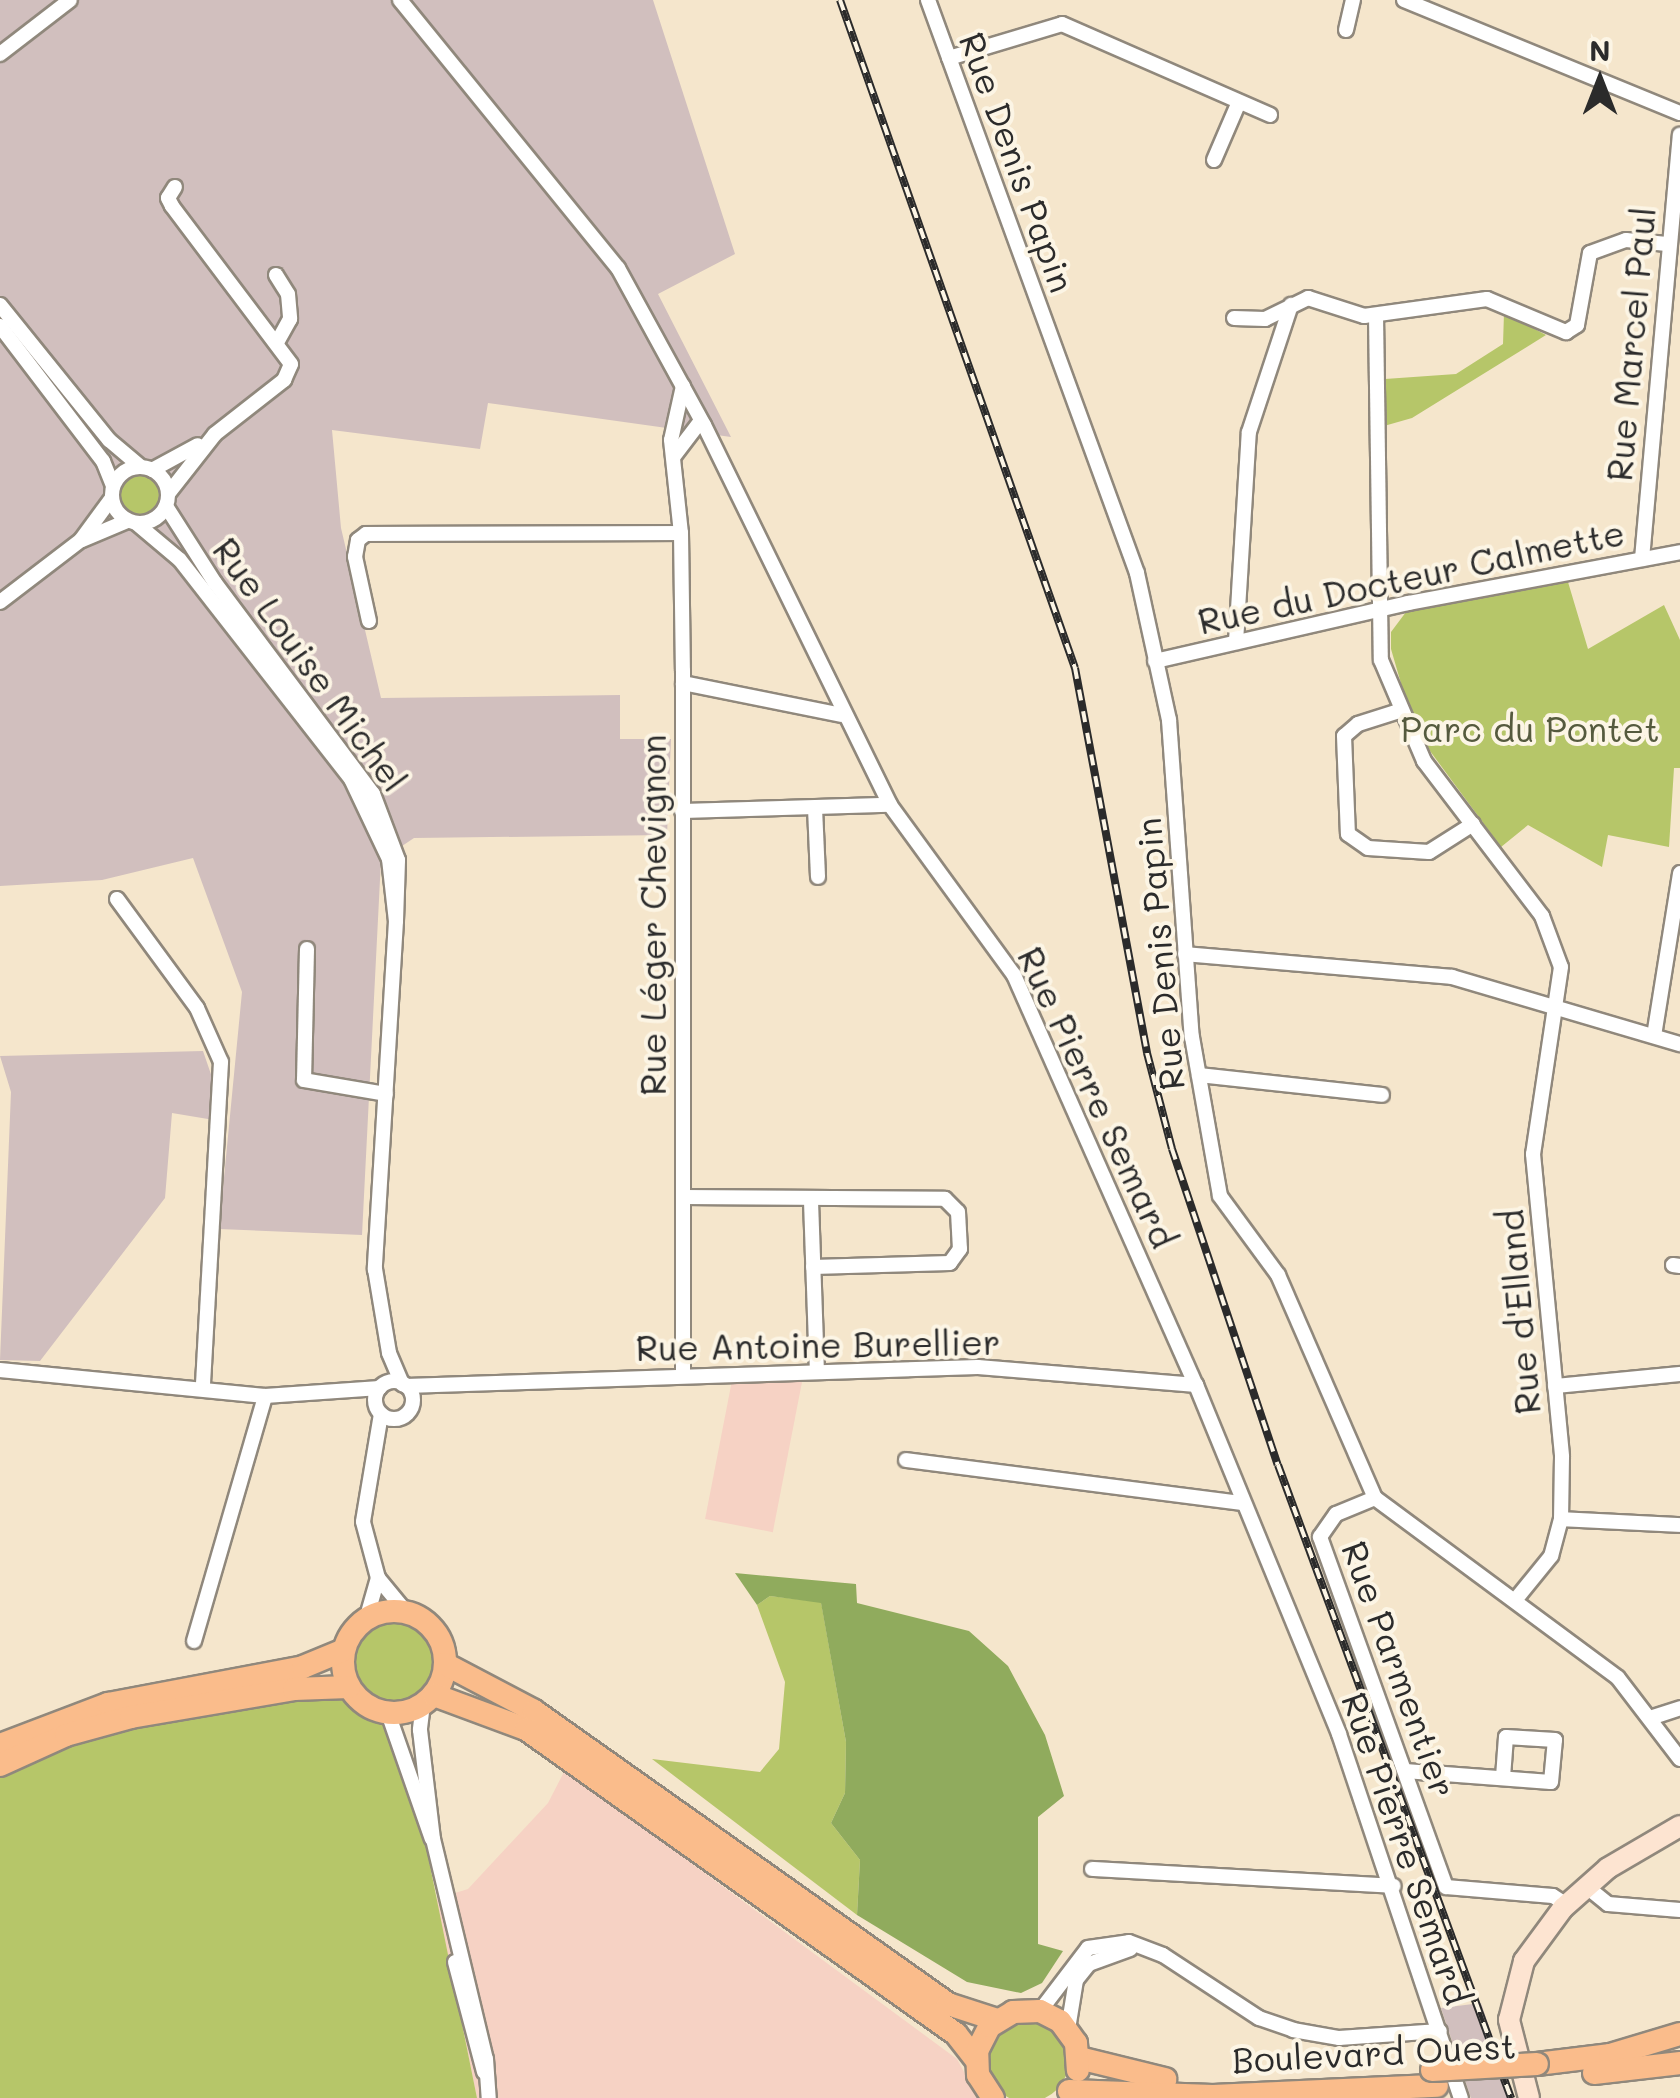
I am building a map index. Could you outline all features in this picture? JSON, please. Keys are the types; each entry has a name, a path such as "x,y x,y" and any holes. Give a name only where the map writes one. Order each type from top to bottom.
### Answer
{"main road":[{"path":"0,1745 90,1709 304,1667 344,1650 366,1620 407,1613 435,1632 445,1664 428,1699"},
{"path":"344,1650 349,1686 361,1702 388,1713 428,1699 487,1710 567,1756 956,2034 976,2060 993,2098"},
{"path":"445,1664 534,1711 934,1995 969,2014 997,2020 1040,2011 1068,2029 1079,2058 1066,2094"},
{"path":"0,1766 66,1735 131,1717 294,1689 349,1686"},
{"path":"976,2060 984,2034 997,2020"},
{"name":"Boulevard Ouest","path":"1535,2080 1680,2034"},
{"name":"Boulevard Ouest","path":"1079,2058 1124,2074 1222,2084 1435,2078 1535,2080 1594,2073 1680,2050"},
{"path":"1594,2073 1680,2064"},
{"name":"Boulevard Ouest","path":"1066,2094 1213,2096 1361,2090 1435,2078"},
{"path":"1267,2098 1361,2090"}],"street":[{"path":"0,54 70,0"},
{"name":"Rue Pierre Semard","path":"400,0 618,268 704,425 842,715 890,805 1014,975 1196,1385 1243,1503 1394,1886 1460,2098"},
{"name":"Rue Denis Papin","path":"928,0 1136,573 1169,720 1185,954 1199,1075 1220,1196 1278,1275 1374,1498"},
{"path":"1346,30 1352,0"},
{"path":"1404,0 1680,113"},
{"path":"949,58 1062,24 1270,116"},
{"path":"1214,160 1239,102"},
{"name":"Rue Marcel Paul","path":"1642,559 1672,338 1667,244 1680,135"},
{"path":"82,540 124,472 146,468 215,434 284,380 292,364 172,206 168,198 175,186"},
{"path":"1234,318 1265,319 1291,305 1315,299 1353,315 1376,315 1487,299 1571,332 1590,253 1626,240 1667,244"},
{"path":"276,276 288,294 290,319 278,341"},
{"path":"0,305 108,440 146,468 167,500"},
{"path":"1236,642 1249,432 1291,305"},
{"name":"Rue d'Elland","path":"1376,315 1380,660 1398,711 1424,761 1553,940 1562,983 1533,1154 1555,1386 1562,1519 1551,1556 1516,1600"},
{"path":"0,326 102,461 112,492 132,522"},
{"name":"Rue Léger Chevignon","path":"683,386 672,426 681,534 683,682 683,1376"},
{"path":"674,456 704,425 678,415"},
{"path":"1,603 82,540 132,522 154,520 215,434"},
{"name":"Rue Louise Michel","path":"167,500 215,583 373,794 398,860 375,1270 389,1353 404,1385"},
{"name":"Rue Louise Michel","path":"132,522 180,560 365,801 388,859 396,921"},
{"path":"369,621 356,557 366,534 681,534"},
{"name":"Rue du Docteur Calmette","path":"1155,661 1379,609 1680,552"},
{"path":"683,682 842,715"},
{"path":"1398,711 1358,724 1344,736 1348,834 1368,848 1429,852 1472,824"},
{"path":"682,811 890,805"},
{"path":"815,808 818,877"},
{"path":"1654,1036 1680,873"},
{"path":"117,899 198,1008 221,1062 203,1390"},
{"path":"307,949 304,1080 386,1094"},
{"path":"1185,954 1452,977 1680,1044"},
{"path":"1199,1075 1382,1095"},
{"path":"684,1198 811,1202 946,1199 958,1212 960,1248 950,1263 813,1267"},
{"path":"811,1202 817,1370"},
{"name":"Rue Louise Michel","path":"381,1387 389,1353"},
{"name":"Rue Antoine Burellier","path":"404,1385 442,1388 978,1366 1196,1385"},
{"path":"0,1370 264,1396 354,1392 404,1385 412,1404 378,1442"},
{"path":"1555,1386 1680,1374"},
{"path":"381,1387 378,1442 362,1505 378,1578 407,1613"},
{"name":"Rue Antoine Burellier","path":"412,1404 442,1388"},
{"path":"354,1392 379,1411 399,1418"},
{"path":"194,1641 264,1396"},
{"path":"906,1460 1243,1503"},
{"path":"1374,1498 1618,1678 1680,1759"},
{"name":"Rue Parmentier","path":"1374,1498 1336,1514 1320,1538 1446,1886 1553,1896 1567,1905"},
{"path":"1562,1519 1680,1525"},
{"path":"366,1620 378,1578"},
{"path":"428,1699 433,1839"},
{"path":"1650,1718 1680,1708"},
{"path":"388,1713 433,1839 455,1941 464,2007 489,2098"},
{"path":"1405,1771 1551,1782 1555,1740 1506,1737 1503,1777"},
{"path":"1535,2080 1511,2045 1511,2001 1531,1950 1587,1887 1638,1848 1680,1826"},
{"path":"1092,1869 1394,1886"},
{"path":"1587,1887 1608,1904 1680,1910"},
{"path":"1040,2011 1088,1948 1110,1942 1146,1947 1282,2027 1339,2038 1440,2032"},
{"path":"1068,2029 1072,1992 1089,1964 1146,1947"}],"shaded area":[{"path":"0,0 653,0 735,254 658,294 731,437 488,403 480,449 332,430 341,528 381,698 620,695 620,739 671,739 667,835 414,838 381,860 362,1235 219,1229 242,992 193,858 102,880 0,886"},
{"path":"203,1051 215,1086 214,1120 172,1113 165,1198 40,1361 0,1360 11,1092 0,1056"},
{"path":"734,1369 802,1382 773,1532 705,1519"},
{"path":"565,1770 957,2059 978,2098 477,2098 436,1899 468,1889 548,1803"},
{"path":"1481,2003 1513,2098 1471,2098 1441,2008"}],"green space":[{"path":"1504,313 1546,335 1412,418 1384,426 1385,379 1456,374 1503,344"},
{"path":"139,475 153,481 159,495 153,509 139,515 125,509 119,495 125,481"},
{"name":"Parc du Pontet","path":"1568,582 1588,649 1664,605 1680,640 1680,768 1674,768 1669,847 1608,835 1602,867 1528,825 1501,847 1430,751 1407,704 1391,649 1391,632 1406,612"},
{"path":"735,1573 856,1584 857,1603 969,1631 1008,1666 1045,1735 1064,1796 1038,1817 1038,1944 1063,1951 1042,1983 1021,1993 967,1982 857,1915 860,1860 831,1823 845,1793 846,1742 821,1603 770,1596 757,1605"},
{"path":"770,1596 821,1602 846,1742 845,1793 831,1823 860,1860 857,1915 652,1759 760,1772 779,1749 785,1682 757,1605"},
{"path":"393,1618 418,1625 430,1637 437,1662 430,1687 418,1699 393,1706 368,1699 356,1687 349,1662 356,1637 368,1625"},
{"path":"344,1693 367,1715 388,1720 425,1841 477,2098 0,2098 0,1774 95,1732"},
{"path":"1027,2018 1043,2021 1057,2030 1066,2044 1066,2076 1057,2090 1043,2099 1027,2102 1011,2099 997,2090 988,2076 985,2060 988,2044 997,2030 1011,2021"}],"railway":[{"path":"840,0 1075,668 1147,1053 1172,1149 1278,1465 1511,2098"}]}
